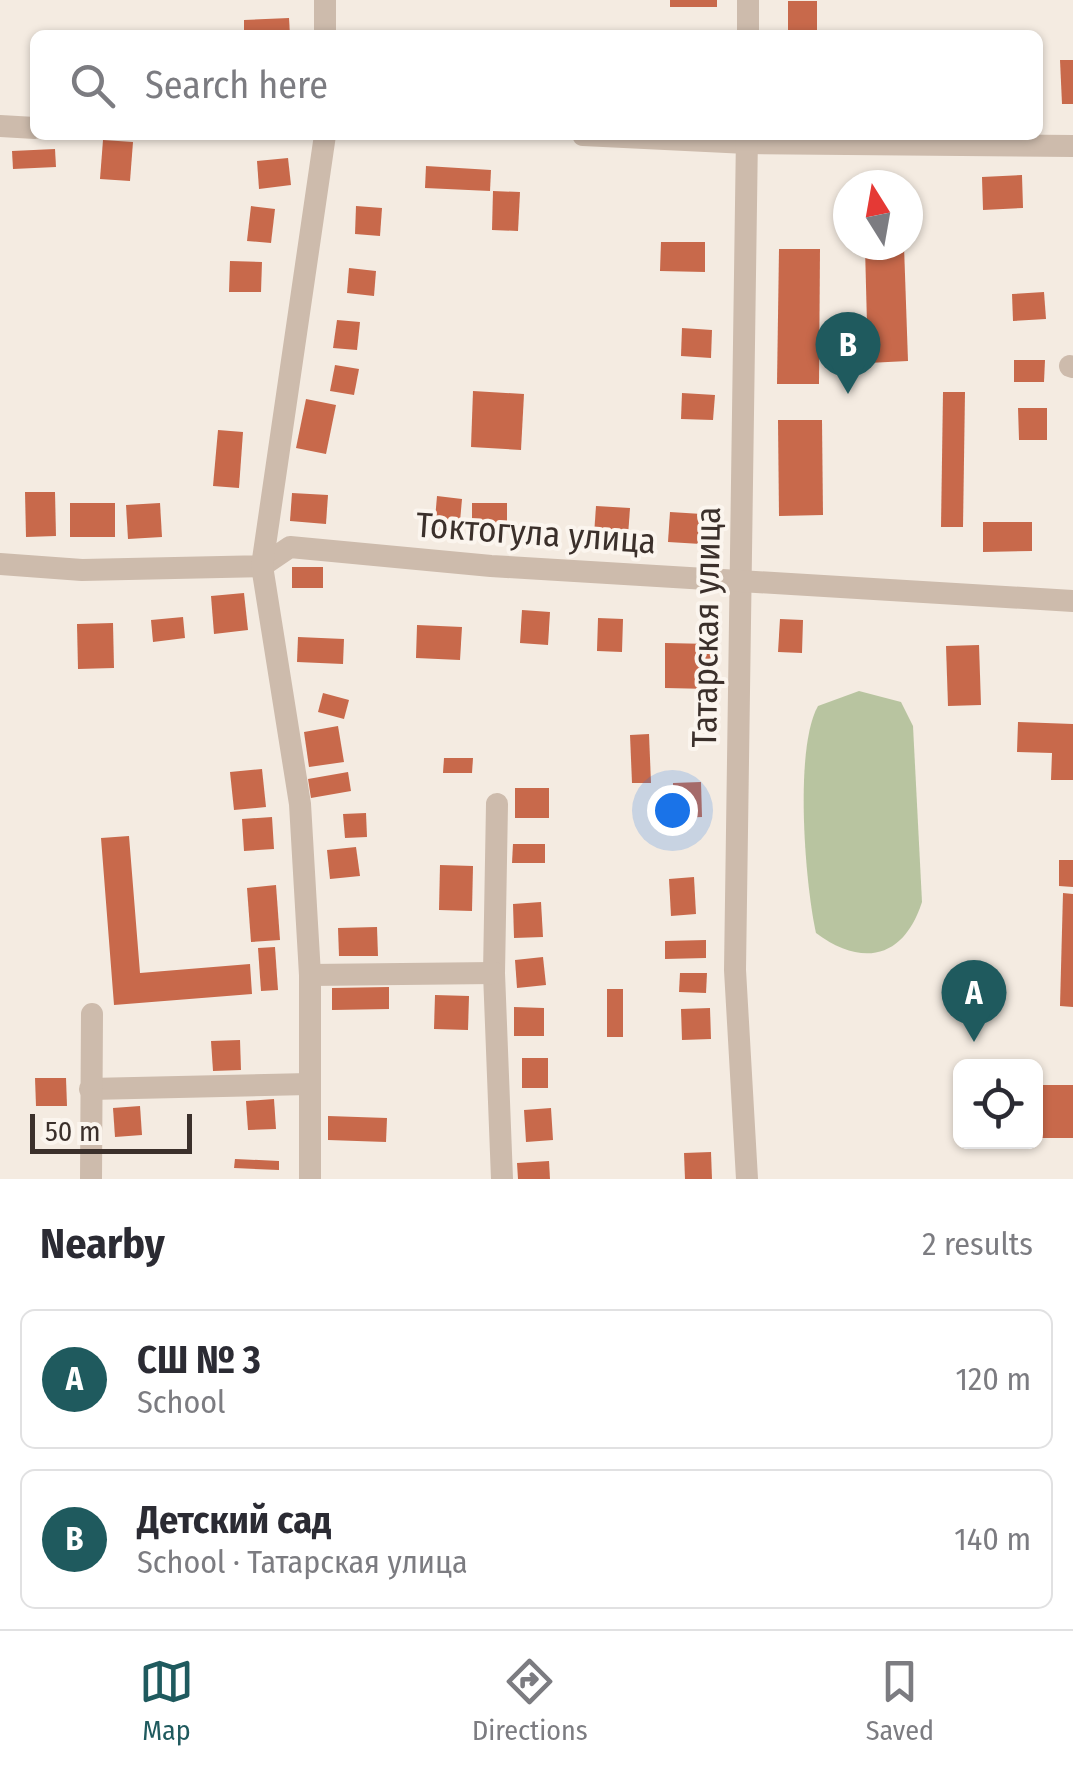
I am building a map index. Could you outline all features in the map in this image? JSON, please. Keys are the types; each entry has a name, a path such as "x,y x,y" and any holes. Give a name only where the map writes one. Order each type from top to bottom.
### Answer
{"street":[{"path":"325,0 325,30"},
{"path":"748,0 748,30"},
{"path":"0,126 30,128"},
{"path":"310,1179 310,976 300,804 262,566 324,140"},
{"name":"Татарская улица","path":"747,140 735,970 748,1179"},
{"path":"794,140 1073,146"},
{"name":"Токтогула улица","path":"0,564 82,570 262,566 290,547 743,583 1073,601"},
{"path":"497,804 494,972 502,1179"},
{"path":"310,976 494,972"},
{"path":"91,1179 92,1014"},
{"path":"90,1089 309,1084"}],"green space":[{"path":"859,691 901,702 913,726 922,902 914,921 893,946 865,953 850,951 816,933 804,817 806,752 818,706"}],"building":[{"path":"670,0 717,0 717,7 670,7"},
{"path":"788,1 817,1 817,30 788,30"},
{"path":"289,18 290,30 244,30 244,20"},
{"path":"1060,60 1073,60 1073,104 1062,104"},
{"path":"103,140 133,142 130,181 100,179"},
{"path":"55,149 56,167 13,169 12,151"},
{"path":"288,158 291,185 259,189 257,161"},
{"path":"426,166 491,170 490,191 425,188"},
{"path":"1022,175 1023,208 983,210 982,177"},
{"path":"493,191 520,192 518,231 492,230"},
{"path":"251,206 275,209 271,243 247,241"},
{"path":"356,206 382,208 380,236 355,234"},
{"path":"661,242 705,242 705,272 660,271"},
{"path":"779,249 820,249 819,384 777,384"},
{"path":"865,260 904,260 908,361 868,363"},
{"path":"230,261 262,262 261,292 229,292"},
{"path":"349,268 376,271 374,296 347,293"},
{"path":"1044,292 1046,319 1013,321 1012,294"},
{"path":"337,320 360,322 357,350 333,348"},
{"path":"682,328 712,330 711,358 681,356"},
{"path":"1014,360 1045,360 1044,382 1014,382"},
{"path":"335,365 359,369 354,395 330,391"},
{"path":"473,391 524,394 521,450 471,447"},
{"path":"943,392 965,392 963,527 941,527"},
{"path":"682,393 715,395 713,420 681,419"},
{"path":"306,399 336,405 326,454 296,448"},
{"path":"1018,408 1047,408 1047,440 1019,440"},
{"path":"778,420 822,420 823,515 779,516"},
{"path":"218,430 243,432 239,488 213,486"},
{"path":"25,492 55,492 56,536 26,537"},
{"path":"292,493 328,495 326,524 290,521"},
{"path":"437,496 462,499 459,533 434,531"},
{"path":"70,503 115,503 115,537 70,537"},
{"path":"160,503 162,537 128,539 126,505"},
{"path":"472,503 507,503 507,528 472,528"},
{"path":"596,506 630,508 628,536 594,535"},
{"path":"670,512 702,514 701,544 668,542"},
{"path":"983,522 1032,522 1032,551 983,552"},
{"path":"292,567 323,567 323,588 292,588"},
{"path":"244,593 248,630 214,634 211,596"},
{"path":"522,610 550,612 548,645 520,643"},
{"path":"183,617 185,638 153,642 151,620"},
{"path":"598,618 623,619 622,652 597,651"},
{"path":"780,619 803,620 802,653 778,652"},
{"path":"113,623 114,668 78,669 77,624"},
{"path":"417,625 462,627 460,660 416,658"},
{"path":"298,637 344,639 343,664 297,662"},
{"path":"665,643 711,644 710,689 665,688"},
{"path":"979,645 981,705 948,706 946,646"},
{"path":"323,693 349,700 344,719 318,712"},
{"path":"1018,722 1073,724 1073,780 1051,780 1052,753 1017,752"},
{"path":"338,726 344,762 309,767 304,732"},
{"path":"649,734 651,783 632,783 630,735"},
{"path":"444,758 473,758 472,773 443,773"},
{"path":"262,769 266,807 234,810 230,772"},
{"path":"348,772 351,791 311,798 308,779"},
{"path":"701,782 702,817 674,818 673,783"},
{"path":"515,788 549,788 549,818 515,818"},
{"path":"366,813 367,837 345,838 343,814"},
{"path":"272,817 274,849 244,851 242,819"},
{"path":"129,836 140,973 250,964 252,994 114,1005 101,838"},
{"path":"513,844 545,844 545,863 512,863"},
{"path":"356,847 360,876 330,879 327,850"},
{"path":"1059,860 1073,860 1073,887 1059,886"},
{"path":"440,865 473,866 472,911 439,910"},
{"path":"694,877 696,914 671,916 669,879"},
{"path":"276,885 280,940 251,942 247,888"},
{"path":"1063,893 1073,894 1073,1007 1060,1006"},
{"path":"541,902 543,937 514,938 513,904"},
{"path":"377,927 378,956 339,956 338,928"},
{"path":"706,940 706,958 665,959 665,941"},
{"path":"275,947 278,990 261,991 258,948"},
{"path":"543,957 546,985 517,988 515,960"},
{"path":"680,973 707,973 706,993 679,992"},
{"path":"389,987 389,1009 332,1010 332,988"},
{"path":"607,989 623,989 623,1037 607,1037"},
{"path":"435,995 469,996 468,1030 434,1029"},
{"path":"514,1007 544,1008 544,1036 514,1036"},
{"path":"710,1008 711,1039 682,1040 681,1009"},
{"path":"240,1040 241,1070 213,1071 211,1041"},
{"path":"522,1058 548,1058 548,1088 522,1088"},
{"path":"35,1078 66,1078 67,1106 36,1106"},
{"path":"1043,1085 1073,1085 1073,1138 1043,1138"},
{"path":"274,1099 276,1129 248,1130 246,1101"},
{"path":"140,1106 142,1135 115,1137 113,1108"},
{"path":"551,1108 553,1140 526,1142 524,1110"},
{"path":"328,1116 387,1118 386,1142 328,1140"},
{"path":"711,1152 712,1179 685,1179 684,1153"},
{"path":"235,1159 279,1161 279,1170 234,1168"},
{"path":"549,1161 550,1179 518,1179 517,1163"}],"place":[{"name":"Детский сад","path":"848,394"},
{"name":"СШ № 3","path":"974,1042"}]}
